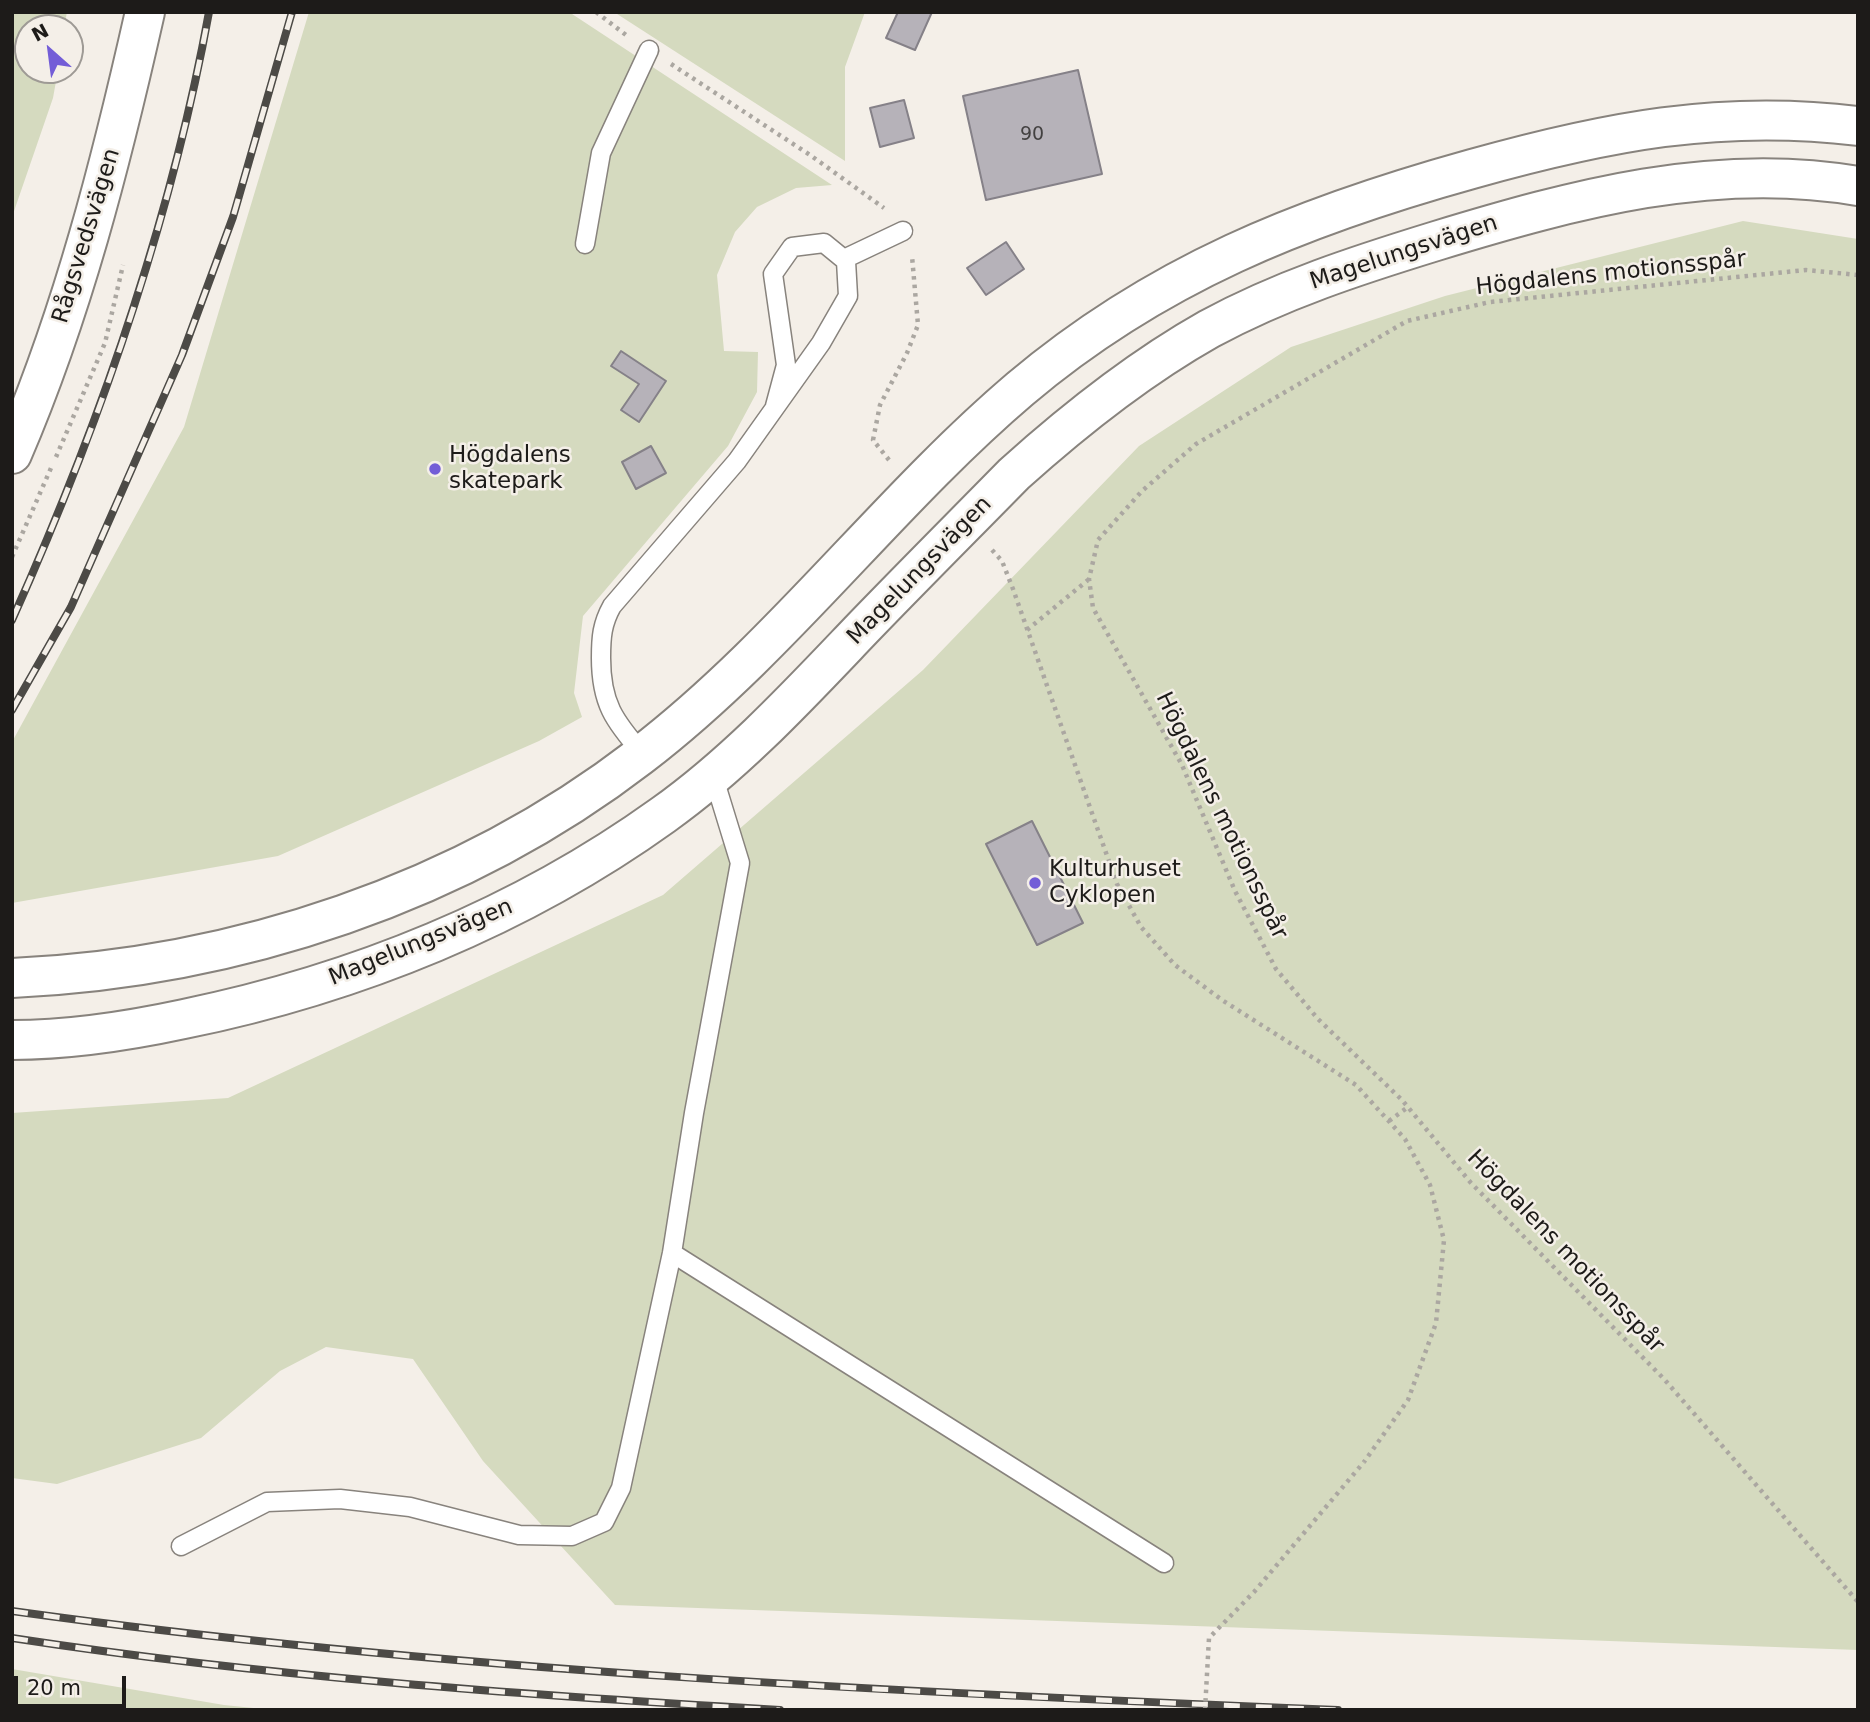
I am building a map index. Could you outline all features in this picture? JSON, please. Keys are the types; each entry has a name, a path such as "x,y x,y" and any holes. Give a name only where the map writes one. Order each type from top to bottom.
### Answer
{"main road":[{"name":"Rågsvedsvägen","path":"12,454 66,310 114,151 145,12"},
{"path":"12,978 136,968 208,953 337,917 400,893 519,836 643,754 732,678 918,487 1021,388 1076,346 1160,289 1221,257 1281,231 1444,176 1646,127 1766,119 1858,126"},
{"name":"Magelungsvägen","path":"12,1040 144,1027 273,998 404,955 461,932 531,897 664,814 713,775 814,680 961,528 1049,443 1154,362 1266,300 1319,279 1557,206 1661,184 1733,177 1821,179 1858,186"}],"lane":[{"path":"585,244 601,153 649,50"},
{"path":"844,259 903,231"},
{"path":"643,754 616,723 601,688 601,626 612,606 737,461 821,343 848,296 844,259 824,243 792,247 774,274 786,365 775,406"},
{"path":"181,1546 267,1502 340,1499 410,1507 519,1535 572,1536 604,1522 621,1488 673,1253 694,1113 740,863 713,775"},
{"path":"673,1253 1164,1563"}],"path":[{"path":"596,12 649,50 810,155 900,219 915,264 918,325 908,353 880,405 873,440 892,465 918,487"},
{"name":"Högdalens motionsspår","path":"1858,275 1806,270 1490,302 1407,321 1196,444 1142,491 1098,540 1089,579 1093,608 1182,765 1235,891 1276,969 1318,1019 1408,1107 1471,1183 1664,1379 1858,1602"},
{"path":"961,528 980,537 1002,561 1117,884 1141,927 1175,965 1222,1000 1356,1084 1405,1139 1430,1185 1444,1240 1436,1323 1408,1400 1364,1462 1254,1592 1209,1638 1205,1710"},
{"path":"1027,630 1089,579"},
{"path":"1389,1121 1408,1107"}],"green space":[{"path":"12,12 67,12 14,14 14,84 56,84 12,217"},
{"name":"Högdalens skatepark","path":"309,12 569,12 832,185 796,188 757,207 735,232 717,275 724,351 758,352 757,392 728,446 583,616 574,693 582,717 539,741 278,856 12,903 12,742 184,427"},
{"path":"614,12 865,12 845,67 845,161"},
{"path":"1743,221 1858,239 1858,1650 615,1605 483,1461 413,1359 326,1347 280,1371 201,1438 57,1484 12,1478 12,1113 228,1098 663,895 923,670 1139,446 1291,347 1445,296"},
{"path":"12,1669 224,1705 273,1710 12,1710"}],"building":[{"path":"898,12 932,12 915,50 886,38"},
{"path":"1078,70 1102,174 986,200 963,96"},
{"path":"904,100 914,138 880,147 870,108"},
{"path":"1006,242 1024,269 986,295 967,268"},
{"path":"621,351 666,381 639,422 621,410 639,384 611,366"},
{"path":"651,446 666,473 636,489 622,462"},
{"name":"Kulturhuset Cyklopen","path":"1032,821 1083,923 1037,945 986,844"}],"railway":[{"path":"12,620 74,473 129,322 174,168 209,12"},
{"path":"12,710 71,607 182,355 233,217 292,12"},
{"path":"12,1611 343,1650 674,1677 1006,1696 1338,1710"},
{"path":"12,1638 300,1674 588,1698 780,1710"}],"place":[{"name":"Högdalens skatepark","path":"435,469"},
{"name":"Kulturhuset Cyklopen","path":"1035,883"}]}
